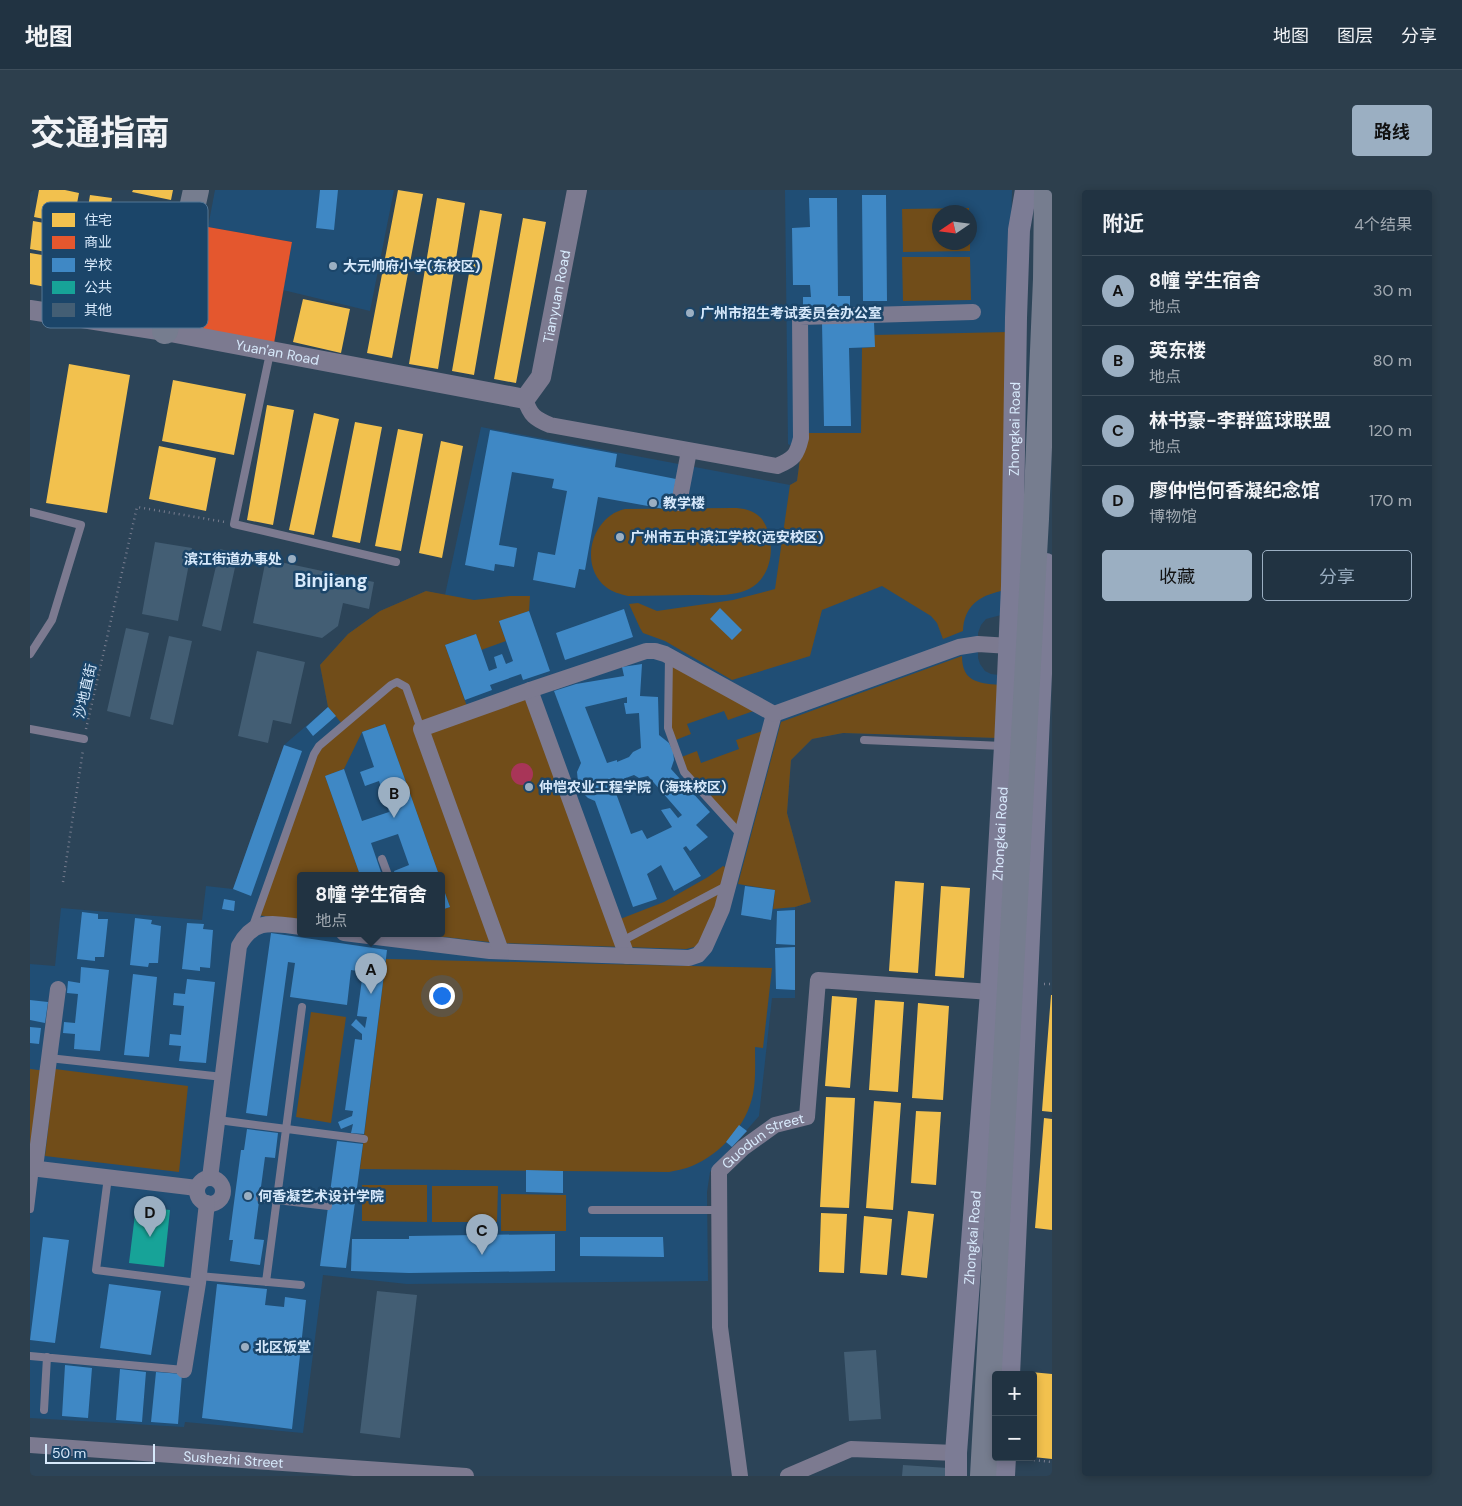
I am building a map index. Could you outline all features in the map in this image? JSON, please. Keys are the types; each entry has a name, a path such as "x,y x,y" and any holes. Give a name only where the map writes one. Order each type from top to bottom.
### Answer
{"highway":[{"path":"1027,190 1036,519"},
{"path":"984,1476 1036,519 1046,279 1047,190"},
{"path":"970,1476 976,1410 993,1293"}],"main road":[{"name":"Zhongkai Road","path":"956,1476 956,1453 991,992 1005,746 1015,500 1019,230 1027,190"},
{"path":"1009,1371 1047,640 1052,442"},
{"path":"1004,1476 1005,1461"}],"street":[{"name":"Tianyuan Road","path":"525,399 541,377 577,190"},
{"path":"525,399 530,413 538,420 550,425 777,466 788,462 795,456 801,438 800,317 973,312"},
{"name":"Yuan'an Road","path":"146,328 525,399"},
{"path":"679,503 689,451"},
{"path":"501,951 421,729 530,690 646,652 655,652 669,656 774,714 960,647 978,644 1010,646"},
{"path":"530,690 625,948"},
{"path":"410,937 501,951 625,948 689,958 698,955 705,948 722,909 774,714"},
{"path":"58,989 32,1168 108,1177 203,1183 218,1180 223,1190 223,1195 214,1204 207,1204 198,1197 203,1183 218,1120 239,946 244,936 252,928 260,925 269,923 297,926"},
{"name":"Guodun Street","path":"740,1476 720,1326 719,1171 743,1148 775,1125 807,1116 818,980 991,992"},
{"path":"184,1370 207,1204"},
{"name":"Sushezhi Street","path":"30,1445 466,1476"},
{"path":"788,1476 851,1449 956,1453"}],"lane":[{"path":"271,351 234,524 396,562"},
{"path":"30,512 81,525 52,620 30,654"},
{"path":"669,656 668,728 684,772 742,836"},
{"path":"252,928 314,754 319,746 397,682 406,687 421,729"},
{"path":"30,729 84,739"},
{"path":"864,740 1005,746"},
{"path":"382,859 387,872"},
{"path":"625,948 729,884"},
{"path":"266,1282 302,1007"},
{"path":"49,1058 223,1077"},
{"path":"218,1120 364,1139"},
{"path":"30,1209 32,1168"},
{"path":"108,1177 96,1270 198,1279 301,1285"},
{"path":"260,1198 328,1206"},
{"path":"592,1210 719,1210"},
{"path":"30,1356 184,1370"},
{"path":"44,1410 47,1357"}],"path":[{"name":"沙地直街","path":"63,882 84,739 137,507 234,524"},
{"path":"1037,1460 1052,1462"}],"shaded area":[{"name":"大元帅府小学(东校区)","path":"215,190 394,190 370,311 283,290 292,242 208,227"},
{"name":"仲恺农业工程学院（海珠校区）","path":"785,190 1012,190 1001,615 986,619 978,633 978,658 980,664 985,671 999,675 997,738 843,733 812,739 791,760 787,813 811,902 795,907 795,998 772,998 759,1116 710,1172 707,1192 708,1281 407,1284 323,1275 303,1433 185,1422 184,1427 30,1418 30,964 55,966 61,908 202,920 206,886 233,889 284,745 328,707 320,665 348,634 380,611 426,591 445,595 481,427 790,485 797,481 801,451 788,444"},
{"path":"902,209 932,209 932,250 970,251 903,252"},
{"path":"902,257 970,257 971,300 903,301"},
{"path":"1008,332 1001,591 986,596 974,604 966,615 963,631 943,639 937,623 931,616 882,586 822,610 810,656 732,680 665,641 643,633 629,604 638,603 657,611 733,600 775,589 790,485 797,481 801,451 808,433 861,433 862,348 874,347 874,335"},
{"path":"733,508 748,510 761,518 766,526 771,546 768,567 764,576 749,589 743,592 722,595 628,596 608,589 597,578 591,554 593,542 597,531 604,521 614,513 625,509"},
{"path":"426,591 474,600 530,596 529,611 499,622 506,641 481,650 476,634 445,645 469,712 530,690 615,921 664,902 708,877 723,866 729,869 724,887 698,946 686,949 498,943 445,937 445,909 450,907 445,893 445,872 438,872 385,724 362,732 344,769 325,776 359,872 297,872 297,920 257,915 314,754 343,725 328,707 320,665 348,634 380,611"},
{"path":"669,656 762,708 728,720 724,711 687,724 691,734 673,741 668,728"},
{"path":"962,656 968,676 978,682 999,685 997,738 843,733 812,739 791,760 787,813 811,902 795,907 773,909 775,890 738,884 781,722"},
{"path":"771,728 742,836 684,772 679,758 697,751 701,763 739,749 736,740"},
{"path":"522,763 532,770 533,774 526,784 522,785 512,778 511,774 518,764"},
{"path":"386,959 772,968 763,1048 755,1047 755,1083 750,1106 739,1127 713,1154 692,1166 669,1172 360,1169"},
{"path":"311,1012 346,1017 331,1123 296,1117"},
{"path":"30,1069 47,1071 30,1168"},
{"path":"55,1069 188,1086 179,1172 45,1156"},
{"path":"362,1185 427,1185 427,1222 362,1221"},
{"path":"432,1186 498,1186 497,1222 432,1222"},
{"path":"501,1194 566,1195 566,1231 501,1231"}],"building: 住宅":[{"path":"39,190 65,190 79,193 77,202 42,202 42,219 34,217"},
{"path":"133,190 173,190 171,200 132,192"},
{"path":"398,190 423,194 392,358 367,353"},
{"path":"90,195 112,198 111,202 89,202"},
{"path":"437,198 465,203 438,369 409,364"},
{"path":"480,210 502,214 474,375 452,371"},
{"path":"523,218 546,222 516,383 494,379"},
{"path":"33,221 42,223 42,251 30,249"},
{"path":"216,237 281,249 265,338 208,327 208,282"},
{"path":"30,253 42,255 42,286 30,284"},
{"path":"303,299 350,309 341,353 293,342"},
{"path":"69,364 130,375 107,513 46,503"},
{"path":"173,380 246,394 234,455 162,441"},
{"path":"267,405 294,410 273,525 247,520"},
{"path":"314,413 339,419 314,535 289,530"},
{"path":"355,422 382,427 360,543 332,537"},
{"path":"398,429 423,434 401,551 375,546"},
{"path":"441,441 463,446 442,558 419,553"},
{"path":"159,446 216,458 206,511 149,499"},
{"path":"895,881 924,883 918,973 889,971"},
{"path":"941,886 970,888 964,978 935,976"},
{"path":"1052,995 1052,1112 1042,1111"},
{"path":"832,996 857,998 850,1088 825,1086"},
{"path":"875,1000 904,1002 898,1092 869,1090"},
{"path":"918,1003 949,1006 943,1100 912,1098"},
{"path":"826,1097 855,1098 849,1208 820,1207"},
{"path":"874,1101 901,1103 893,1210 866,1208"},
{"path":"916,1111 941,1112 936,1185 911,1183"},
{"path":"1044,1118 1052,1119 1052,1230 1035,1228"},
{"path":"908,1211 934,1214 927,1278 901,1275"},
{"path":"821,1213 847,1214 844,1273 819,1272"},
{"path":"864,1216 892,1219 887,1275 860,1273"},
{"path":"1037,1373 1052,1374 1052,1459 1037,1457"}],"building: 商业":[{"path":"208,227 292,242 273,349 189,333 190,328 208,328"}],"building: 学校":[{"path":"320,190 338,190 334,230 316,228"},
{"path":"862,195 886,195 887,301 863,301"},
{"path":"809,198 837,198 838,296 850,296 850,309 803,309 803,297 811,297 810,285 793,285 792,228 810,227"},
{"path":"822,322 874,322 875,347 849,348 851,426 824,426"},
{"name":"教学楼","path":"490,430 617,454 615,467 676,479 670,510 598,497 585,570 579,569 575,588 533,580 538,552 555,555 567,491 552,488 554,479 512,472 499,545 517,548 514,567 495,564 494,571 465,565"},
{"path":"720,608 742,630 732,640 710,619"},
{"path":"624,609 633,637 565,660 556,633"},
{"path":"529,611 550,671 523,680 521,674 490,685 492,690 465,700 445,645 476,634 489,671 497,668 494,657 502,654 506,664 513,661 499,621"},
{"path":"642,664 640,696 658,697 659,735 669,743 673,751 674,760 671,769 710,812 696,825 708,837 690,851 686,846 683,848 701,876 674,891 661,865 647,874 657,899 633,907 595,801 583,793 578,782 577,772 581,763 554,691 576,684 624,676 622,667","holes":["627,697 627,703 624,703 626,714 639,713 641,748 633,752 629,757 617,762 617,760 607,763 585,707","634,775 639,778 648,776 682,815 678,818 670,808 661,810 672,827 647,839 642,830 631,834 614,788 625,783 623,779"]},
{"path":"328,707 336,716 313,736 306,727"},
{"path":"385,724 438,872 394,872 409,865 398,834 371,843 381,872 359,872 325,776 344,769 362,821 389,812 379,781 365,786 360,772 374,767 362,732"},
{"path":"284,745 302,751 251,896 233,889"},
{"path":"745,886 775,890 771,920 741,915"},
{"path":"445,893 450,907 445,909"},
{"path":"224,899 235,901 234,911 222,909"},
{"path":"795,910 795,945 776,944 777,911"},
{"path":"82,912 98,914 98,919 108,919 104,957 95,957 95,961 77,959"},
{"path":"135,918 152,920 151,924 161,926 158,963 149,963 148,967 130,965"},
{"path":"187,923 204,924 203,929 213,930 210,968 200,967 200,971 182,969"},
{"path":"271,933 387,950 364,1134 351,1133 353,1124 341,1129 338,1122 352,1116 353,1111 345,1110 355,1039 362,1040 362,1034 351,1025 356,1019 365,1028 367,1017 357,1016 363,972 351,970 347,1005 290,997 295,963 288,962 267,1116 246,1113"},
{"path":"795,947 795,990 776,989 775,948"},
{"path":"81,967 109,970 100,1051 74,1049 75,1034 63,1033 64,1022 75,1023 78,994 67,993 68,981 80,983"},
{"path":"133,974 157,977 149,1057 124,1055"},
{"path":"187,979 215,982 206,1063 179,1061 181,1046 169,1045 170,1034 181,1035 184,1006 173,1005 174,993 185,994"},
{"path":"30,1000 48,1002 45,1023 30,1020"},
{"path":"30,1027 41,1028 39,1044 30,1043"},
{"path":"739,1125 747,1131 732,1147 726,1142"},
{"name":"何香凝艺术设计学院","path":"247,1129 278,1133 275,1158 265,1157 254,1239 264,1240 260,1265 230,1261 233,1240 229,1240 241,1150 244,1150"},
{"path":"337,1141 363,1144 346,1268 320,1266"},
{"path":"526,1170 563,1171 563,1193 526,1192"},
{"path":"555,1234 555,1271 409,1273 351,1271 352,1239 409,1239 409,1236"},
{"path":"43,1237 69,1240 55,1343 30,1340"},
{"path":"580,1237 663,1237 664,1257 580,1256"},
{"path":"109,1284 161,1291 151,1355 100,1348"},
{"name":"北区饭堂","path":"217,1284 267,1289 265,1305 284,1307 285,1297 306,1300 292,1429 202,1418"},
{"path":"65,1365 92,1368 88,1418 62,1416"},
{"path":"120,1369 146,1372 142,1422 116,1420"},
{"path":"156,1372 182,1374 178,1424 151,1422"}],"building: 公共":[{"path":"136,1206 170,1210 164,1267 129,1263"}],"building: 其他":[{"path":"155,542 192,548 178,621 142,614"},
{"path":"220,549 238,554 221,631 202,626"},
{"path":"266,559 374,582 369,609 343,603 338,626 322,638 253,623"},
{"path":"126,628 149,633 130,717 107,711"},
{"path":"169,636 192,641 173,725 150,719"},
{"path":"257,651 305,662 291,724 273,720 268,743 238,736"},
{"path":"377,1291 417,1295 400,1438 360,1433"},
{"path":"876,1350 881,1419 849,1421 844,1352"},
{"path":"903,1465 948,1468 947,1476 902,1476"}],"place":[{"name":"大元帅府小学(东校区)","path":"333,266"},
{"name":"广州市招生考试委员会办公室","path":"690,313"},
{"name":"教学楼","path":"653,503"},
{"name":"广州市五中滨江学校(远安校区)","path":"620,537"},
{"name":"滨江街道办事处","path":"292,559"},
{"name":"仲恺农业工程学院（海珠校区）","path":"529,787"},
{"name":"英东楼","path":"394,818"},
{"name":"8幢 学生宿舍","path":"371,994"},
{"name":"何香凝艺术设计学院","path":"248,1196"},
{"name":"廖仲恺何香凝纪念馆","path":"150,1237"},
{"name":"林书豪-李群篮球联盟","path":"482,1255"},
{"name":"北区饭堂","path":"245,1347"}],"district":[{"name":"Binjiang","path":"331,580"}]}
